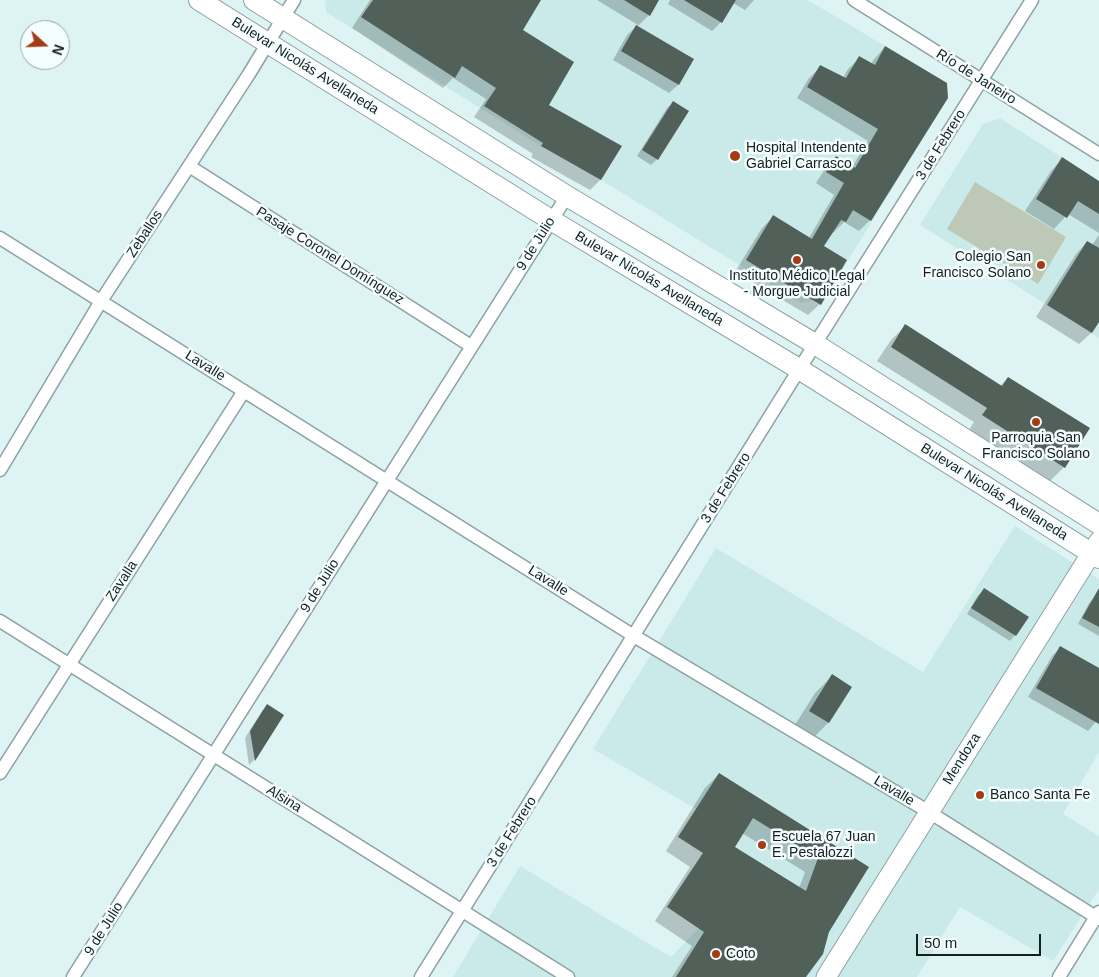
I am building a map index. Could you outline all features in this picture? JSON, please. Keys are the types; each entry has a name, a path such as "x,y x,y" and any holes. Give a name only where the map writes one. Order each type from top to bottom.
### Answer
{"main road":[{"name":"Bulevar Nicolás Avellaneda","path":"199,0 551,220 1096,551"},
{"name":"Bulevar Nicolás Avellaneda","path":"254,0 567,196 815,344 1099,524"},
{"name":"Mendoza","path":"826,977 1096,551"}],"street":[{"name":"Zeballos","path":"0,470 101,301 294,0"},
{"name":"Río de Janeiro","path":"854,0 1099,154"},
{"name":"3 de Febrero","path":"421,977 799,369 1032,0"},
{"name":"Pasaje Coronel Domínguez","path":"189,166 472,346"},
{"name":"9 de Julio","path":"73,977 567,196"},
{"name":"Lavalle","path":"0,238 634,636 929,812 1098,916"},
{"name":"Zavalla","path":"0,773 244,391"},
{"name":"Alsina","path":"0,621 568,977"},
{"path":"1059,977 1098,916"}],"shaded area":[{"name":"Hospital Intendente Gabriel Carrasco","path":"325,0 808,0 947,83 948,98 825,298 801,303 601,180 541,146 326,12"},
{"name":"Colegio San Francisco Solano","path":"1000,118 1099,181 1099,338 920,225 983,124"},
{"path":"1015,526 1099,579 1099,752 1063,814 1099,836 1099,889 1053,961 960,907 917,977 453,977 520,866 671,957 699,928 667,907 702,853 678,837 696,809 593,749 716,548 923,672"}],"green space":[{"path":"975,182 1066,237 1038,284 947,229"}],"building":[{"path":"373,0 541,0 523,30 574,62 549,105 622,146 601,180 541,146 543,143 484,106 496,88 462,66 455,78 361,17"},
{"path":"624,0 659,0 650,16"},
{"path":"684,0 736,0 722,23"},
{"path":"636,25 694,59 679,85 621,51"},
{"path":"885,46 947,83 948,98 871,221 853,210 846,222 841,220 824,246 847,260 821,305 746,260 773,215 812,239 844,183 826,172 836,156 855,168 878,129 807,87 820,65 846,78 859,56 875,65"},
{"path":"673,101 689,111 658,160 642,150"},
{"path":"1062,157 1099,181 1099,214 1078,201 1067,218 1036,199"},
{"path":"1087,241 1099,248 1099,322 1092,333 1047,305"},
{"name":"Parroquia San Francisco Solano","path":"905,324 1002,386 1008,377 1090,428 1065,468 982,415 987,408 891,347"},
{"path":"984,588 1029,617 1016,636 971,608"},
{"path":"1099,588 1099,627 1082,618"},
{"path":"1060,646 1099,668 1099,724 1036,688"},
{"path":"832,674 852,687 829,723 809,711"},
{"path":"267,704 284,715 255,761 250,731"},
{"path":"719,773 869,867 829,932 823,954 806,977 676,977 704,932 667,907 703,853 678,837","holes":["753,818 818,858 806,891 735,847"]}],"place":[{"name":"Hospital Intendente Gabriel Carrasco","path":"735,156"},
{"name":"Instituto Médico Legal - Morgue Judicial","path":"797,260"},
{"name":"Colegio San Francisco Solano","path":"1041,265"},
{"name":"Parroquia San Francisco Solano","path":"1036,422"},
{"name":"Banco Santa Fe","path":"980,795"},
{"name":"Escuela 67 Juan E. Pestalozzi","path":"762,845"},
{"name":"Coto","path":"716,954"}]}
